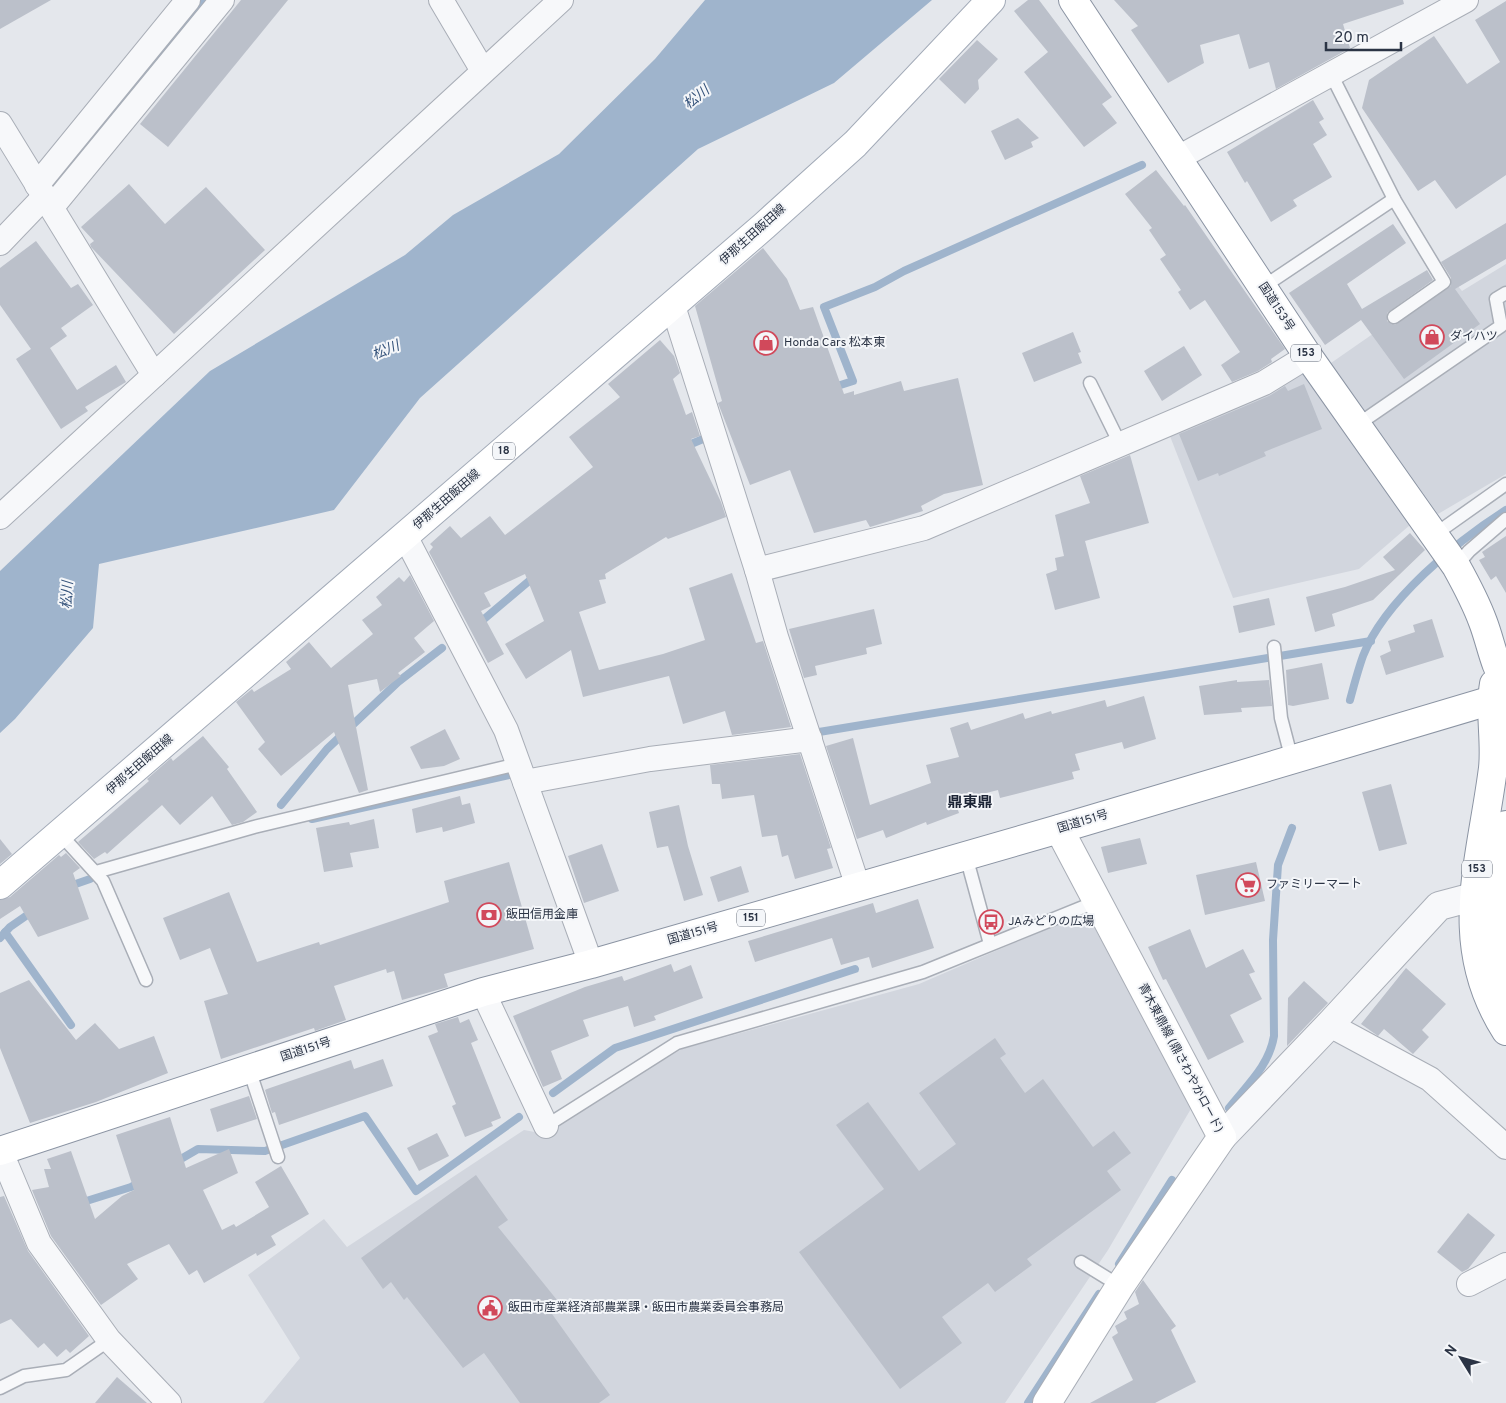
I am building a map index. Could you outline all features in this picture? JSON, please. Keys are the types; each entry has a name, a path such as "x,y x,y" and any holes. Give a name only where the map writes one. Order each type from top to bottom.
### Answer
{"main road":[{"name":"伊那生田飯田線","path":"0,885 673,306 854,144 991,0"},
{"name":"国道153号","path":"1073,0 1308,356 1446,551 1483,622 1500,688"},
{"name":"国道151号","path":"0,1151 483,992 591,964 1292,760 1500,688"},
{"name":"153","path":"1500,688 1493,765 1473,896 1474,946 1481,982 1496,1015 1506,1031"},
{"name":"153","path":"1506,825 1496,923 1497,956 1506,995"},
{"name":"青木東鼎線 (鼎さわやかロード)","path":"1047,1403 1120,1286 1222,1137 1060,829"}],"street":[{"path":"45,196 188,0"},
{"path":"0,244 222,0"},
{"path":"441,0 483,71"},
{"path":"0,517 561,0"},
{"path":"1178,158 1466,0"},
{"path":"0,124 154,376"},
{"path":"673,306 757,570 776,638 858,887"},
{"path":"757,570 924,528 1264,383 1308,356"},
{"path":"405,536 506,730 591,964"},
{"path":"522,773 810,739"},
{"path":"1222,1137 1439,906 1473,896"},
{"path":"483,992 546,1126"},
{"path":"1332,1022 1341,1031 1430,1079 1506,1147"},
{"path":"0,1151 39,1243 109,1340 169,1403"},
{"path":"1468,1284 1506,1265"}],"lane":[{"path":"1331,74 1394,199 1444,282 1394,317"},
{"path":"1262,287 1394,199"},
{"path":"1357,424 1501,326 1496,299 1506,293"},
{"path":"1090,383 1120,444"},
{"path":"1446,551 1506,484"},
{"path":"1446,551 1469,551 1506,519"},
{"path":"1274,646 1282,718 1292,760"},
{"path":"96,872 246,830 522,773"},
{"path":"60,834 103,881 146,980"},
{"path":"966,856 990,944"},
{"path":"546,1126 676,1043 923,972 1098,901"},
{"path":"249,1069 278,1157"},
{"path":"1081,1262 1120,1286"},
{"path":"0,1388 24,1376 66,1370 109,1340"}],"shaded area":[{"path":"1506,264 1506,474 1438,514 1331,363 1452,279 1462,291"},
{"path":"1303,372 1410,525 1359,569 1233,598 1168,431"},
{"path":"1086,912 1192,1107 1108,1250 1005,1403 263,1403 300,1358 248,1275 324,1219 347,1247 524,1130 540,1133 682,1049 919,984"}],"water":[{"name":"松川","path":"705,0 932,0 834,83 698,149 420,398 334,510 99,564 93,628 15,719 0,733 0,571 210,371 405,255 453,215 559,154 655,59"}],"building":[{"path":"0,0 51,0 0,29"},
{"path":"241,0 288,0 168,147 140,124"},
{"path":"1028,0 1039,0 1112,97 1102,104 1117,123 1084,147 1024,72 1048,52 1014,11"},
{"path":"1114,0 1403,0 1404,4 1343,24 1350,48 1276,89 1269,62 1249,69 1239,34 1200,45 1204,63 1168,83 1131,30 1138,26"},
{"path":"1506,1 1506,175 1456,209 1435,180 1418,191 1362,108 1369,80 1434,36 1467,84 1500,62 1475,20"},
{"path":"977,40 998,59 978,80 979,89 965,104 939,79"},
{"path":"1313,100 1324,119 1319,122 1327,135 1313,144 1332,177 1293,200 1297,206 1271,222 1227,152"},
{"path":"1018,118 1039,138 1031,142 1033,147 1005,160 991,131"},
{"path":"1156,170 1185,205 1285,349 1271,359 1272,362 1258,371 1232,382 1221,365 1240,352 1205,300 1190,310 1178,292 1181,290 1160,259 1166,255 1149,230 1152,228 1125,194"},
{"path":"129,184 165,224 206,187 265,250 174,334 91,247 90,244 94,241 81,227"},
{"path":"1506,223 1506,259 1455,289 1480,324 1404,379 1361,320 1325,345 1289,293 1393,224 1406,243 1347,284 1362,309 1427,270 1433,280 1387,313 1387,321 1395,325 1451,286 1451,278 1441,262"},
{"path":"36,241 71,288 78,284 93,305 61,328 67,336 50,348 77,390 116,365 126,382 85,407 88,411 61,429 16,359 31,349 0,305 0,268"},
{"path":"763,248 787,279 800,310 813,307 844,394 854,391 854,395 901,381 904,391 958,378 983,485 944,494 921,506 923,511 870,527 866,520 814,533 790,470 750,485 718,403 722,401 695,306"},
{"path":"1073,332 1081,352 1078,353 1082,363 1034,382 1022,353"},
{"path":"660,340 674,356 680,373 673,379 686,415 692,412 700,436 691,439 721,502 726,517 668,539 666,537 605,574 606,579 599,580 606,603 579,612 599,670 663,654 705,640 689,588 732,573 756,643 763,641 791,727 732,735 725,711 683,724 669,676 583,697 571,650 526,679 505,644 544,621 525,574 484,593 491,606 481,611 504,654 488,663 429,552 433,547 430,544 450,526 461,538 490,516 505,535 593,467 569,437 620,397 608,384"},
{"path":"1184,346 1202,375 1162,401 1144,371"},
{"path":"1304,384 1322,429 1264,452 1266,456 1219,476 1218,473 1198,481 1179,434 1269,396 1285,386 1288,391"},
{"path":"1130,455 1149,523 1085,541 1100,598 1055,610 1046,574 1057,570 1055,558 1064,556 1055,515 1090,503 1080,476"},
{"path":"1410,533 1425,550 1373,600 1332,614 1335,626 1315,632 1306,597 1345,587 1395,570 1383,557"},
{"path":"1506,536 1506,593 1496,576 1491,580 1479,560 1485,557 1482,552"},
{"path":"410,575 434,621 414,638 425,652 398,673 401,676 380,692 377,679 348,685 368,790 359,793 334,732 281,776 258,749 265,742 236,702 252,689 254,692 291,669 286,662 309,642 331,668 373,634 362,620 382,605 376,597 399,577 404,582"},
{"path":"1269,598 1275,625 1239,633 1233,606"},
{"path":"874,609 882,644 866,648 867,654 815,666 817,675 804,678 789,629"},
{"path":"1432,619 1444,657 1386,675 1380,656 1391,651 1388,641 1415,632 1413,625"},
{"path":"1322,663 1329,699 1293,706 1288,705 1286,670"},
{"path":"1237,680 1237,682 1269,680 1272,706 1241,708 1242,712 1204,715 1199,686"},
{"path":"1144,696 1156,739 1124,749 1122,742 1075,754 1080,770 1072,772 1074,779 1000,798 998,790 955,801 959,813 927,825 926,822 886,838 883,830 857,839 826,746 853,738 870,805 931,783 926,765 959,757 950,728 968,722 971,730 1023,713 1025,719 1051,711 1052,714 1105,700 1107,707"},
{"path":"445,729 460,759 444,766 421,769 410,747"},
{"path":"203,736 229,767 227,769 257,812 243,822 232,825 212,796 180,825 162,805 107,854 105,852 94,859 78,842 149,781 147,779 171,758 173,761"},
{"path":"800,754 831,848 827,849 833,868 795,879 788,855 782,857 777,835 762,837 754,795 722,799 720,784 712,784 710,765"},
{"path":"1391,784 1407,844 1379,851 1362,792"},
{"path":"460,796 462,805 470,803 475,823 443,832 442,827 416,833 412,809"},
{"path":"679,805 688,846 703,895 684,901 668,846 657,848 649,812"},
{"path":"374,819 379,848 350,853 353,867 324,872 316,828 349,822 350,825"},
{"path":"1140,838 1147,864 1108,873 1101,847"},
{"path":"0,839 12,854 0,864"},
{"path":"602,844 619,891 584,903 568,856"},
{"path":"66,853 80,868 73,873 89,919 38,937 20,906 0,919 0,900 10,897 59,855 61,857"},
{"path":"509,862 534,949 444,974 448,987 402,1000 394,971 387,973 386,969 334,986 346,1020 315,1031 314,1028 221,1059 204,1001 228,994 210,948 180,960 163,918 229,892 257,962 319,942 320,945 449,902 444,881"},
{"path":"1256,862 1265,901 1205,915 1196,875"},
{"path":"741,866 749,892 718,902 710,877"},
{"path":"918,899 934,948 872,968 869,957 841,965 832,938 755,962 748,941 873,903 876,913"},
{"path":"1190,929 1206,968 1243,949 1255,972 1249,974 1262,999 1230,1015 1244,1042 1208,1060 1166,979 1163,980 1148,947"},
{"path":"671,964 674,972 691,965 703,998 654,1016 656,1020 634,1027 628,1006 583,1020 589,1036 551,1051 562,1079 543,1087 513,1016 585,987 622,976 624,981"},
{"path":"1406,968 1446,1004 1422,1030 1429,1037 1413,1054 1384,1029 1378,1036 1361,1024"},
{"path":"29,980 76,1040 95,1023 119,1049 154,1036 168,1073 96,1102 30,1123 0,1048 0,993"},
{"path":"1304,981 1328,1003 1287,1046 1288,998"},
{"path":"458,1017 460,1023 469,1019 478,1040 471,1043 501,1118 491,1122 493,1126 465,1137 452,1106 456,1104 428,1036 438,1032 435,1024"},
{"path":"995,1038 1006,1054 1000,1058 1025,1093 1043,1079 1093,1147 1114,1131 1131,1153 1107,1171 1121,1190 1027,1259 1032,1265 995,1292 988,1283 942,1317 962,1343 900,1389 799,1252 884,1189 836,1125 868,1102 919,1171 956,1144 919,1093"},
{"path":"383,1059 393,1086 279,1125 275,1112 272,1113 265,1090 267,1089 351,1060 354,1069"},
{"path":"249,1096 257,1119 217,1132 210,1109"},
{"path":"170,1117 186,1168 229,1149 238,1173 203,1190 222,1230 234,1224 236,1227 269,1207 255,1182 281,1166 309,1214 271,1236 276,1245 257,1256 256,1253 204,1283 197,1270 189,1275 169,1244 127,1264 138,1279 101,1305 51,1236 32,1190 49,1187 44,1169 51,1169 47,1159 71,1151 95,1219 122,1196 134,1190 116,1135"},
{"path":"437,1133 449,1156 419,1171 407,1148"},
{"path":"476,1175 508,1220 498,1227 557,1300 547,1307 610,1395 599,1403 520,1403 484,1353 463,1368 407,1297 404,1300 391,1282 383,1289 361,1258"},
{"path":"4,1196 28,1251 89,1336 70,1353 66,1349 57,1357 44,1343 38,1348 11,1319 0,1324 0,1197"},
{"path":"1468,1213 1495,1235 1468,1269 1462,1272 1437,1252"},
{"path":"1143,1280 1176,1326 1171,1330 1196,1382 1155,1403 1090,1403 1133,1380 1112,1337 1118,1333 1115,1326 1127,1319 1124,1312 1139,1304 1135,1292"},
{"path":"117,1377 147,1403 95,1403"}],"waterway":[{"path":"57,182 205,0"},
{"path":"831,388 853,381 824,307 875,287 904,271 1142,165"},
{"path":"684,447 703,439"},
{"path":"1350,700 1363,656 1373,635 1387,614 1424,574 1445,555 1506,510"},
{"path":"477,625 535,576"},
{"path":"819,732 1371,641"},
{"path":"281,805 327,749 398,682 442,648"},
{"path":"312,819 509,775"},
{"path":"1229,1108 1262,1066 1274,1036 1273,940 1278,865 1292,828"},
{"path":"67,887 90,879"},
{"path":"0,938 10,927 33,911"},
{"path":"5,932 71,1025"},
{"path":"553,1093 615,1048 855,969"},
{"path":"174,1163 198,1149 265,1151 365,1116 416,1191 519,1117"},
{"path":"1119,1264 1172,1180"},
{"path":"80,1203 131,1187 140,1182"},
{"path":"1028,1403 1099,1294"}],"place":[{"name":"ダイハツ","path":"1432,337"},
{"name":"Honda Cars 松本東","path":"766,343"},
{"name":"ファミリーマート","path":"1248,885"},
{"name":"飯田信用金庫","path":"489,915"},
{"name":"JAみどりの広場","path":"991,922"},
{"name":"飯田市産業経済部農業課・飯田市農業委員会事務局","path":"490,1308"}],"district":[{"name":"鼎東鼎","path":"970,803"}]}
